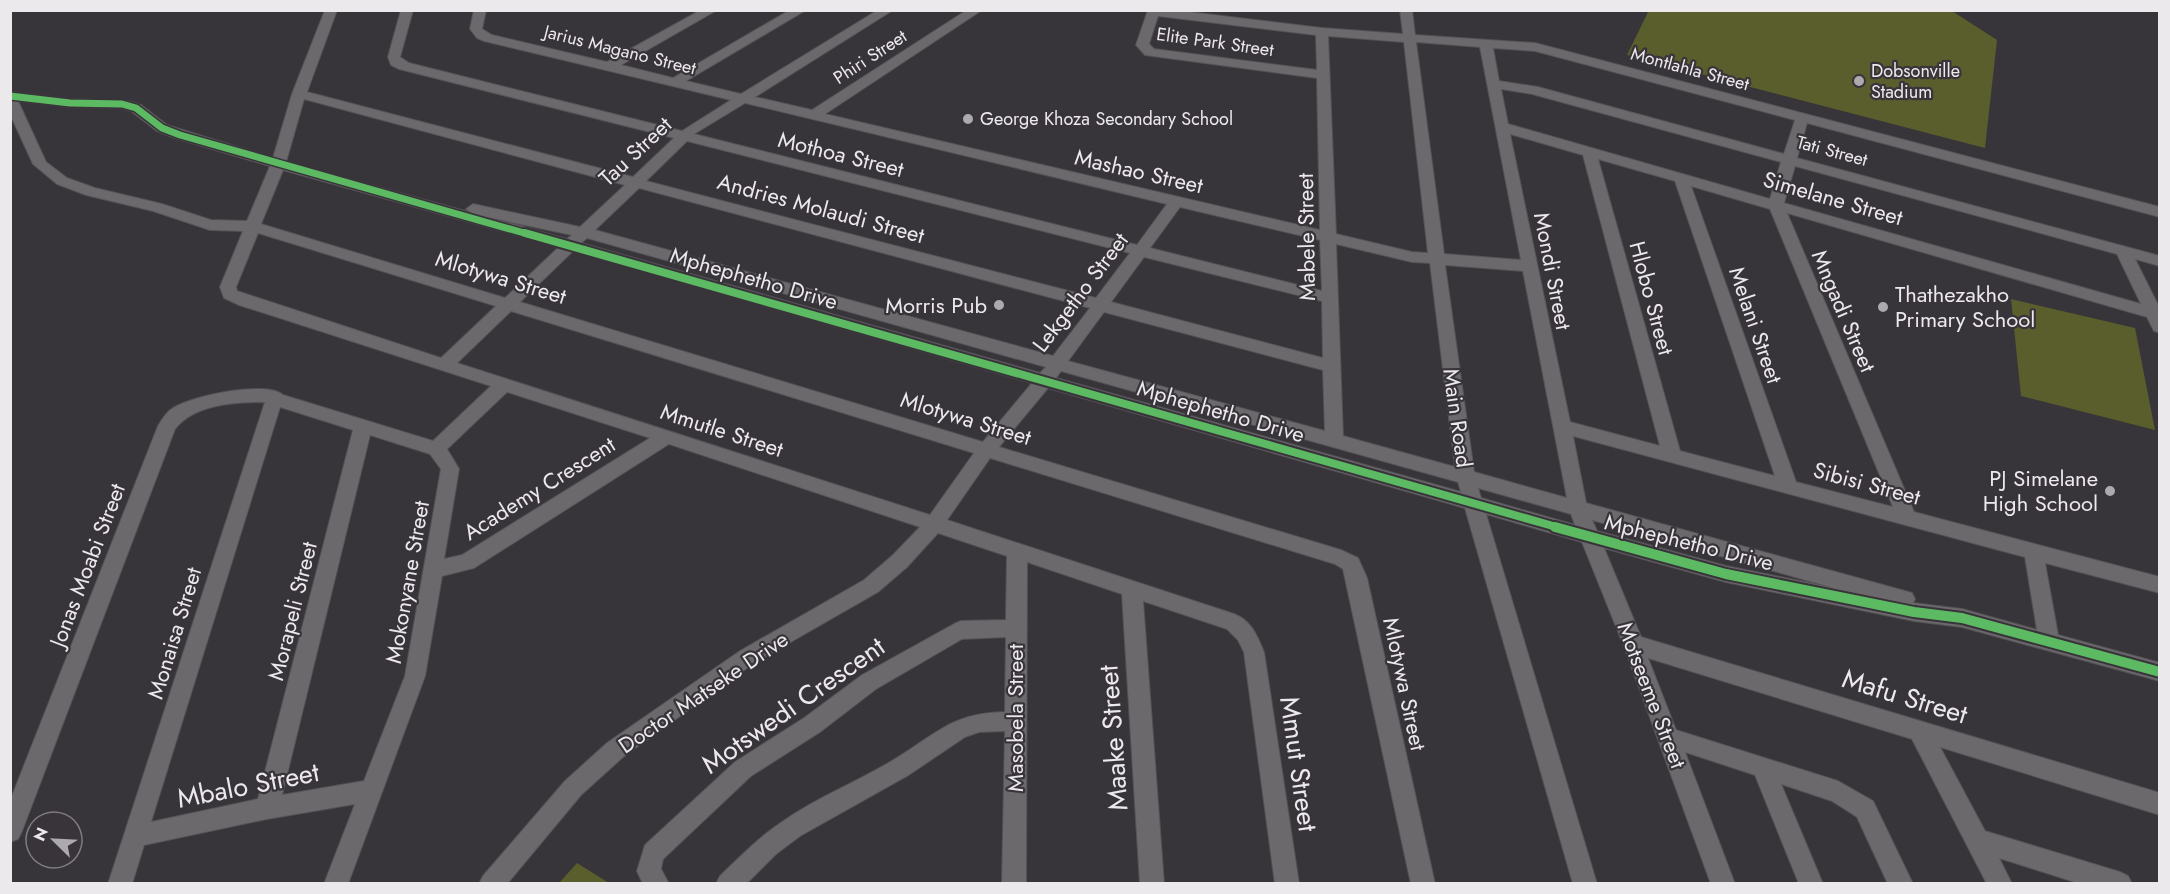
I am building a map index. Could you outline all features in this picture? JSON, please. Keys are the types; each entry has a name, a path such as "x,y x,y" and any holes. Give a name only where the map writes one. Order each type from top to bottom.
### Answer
{"street":[{"path":"251,226 278,164 299,94 331,10"},
{"name":"Mothoa Street","path":"407,10 394,54 394,60 399,64 682,137 1330,298"},
{"name":"Jarius Magano Street","path":"480,10 476,29 481,35 741,99"},
{"path":"610,66 711,10"},
{"path":"675,82 800,10"},
{"name":"Tau Street","path":"445,364 682,137 887,10"},
{"name":"Phiri Street","path":"813,115 976,10"},
{"name":"Main Road","path":"1406,10 1466,479 1585,884"},
{"name":"Montlahla Street","path":"1154,11 1202,14 1323,32 1485,42 1545,49 2160,212"},
{"name":"Elite Park Street","path":"1154,11 1142,45 1150,52 1323,75"},
{"name":"Mabele Street","path":"1323,32 1334,441"},
{"name":"Mondi Street","path":"1485,42 1578,508"},
{"name":"Tati Street","path":"1493,84 1522,88 2160,261"},
{"name":"Andries Molaudi Street","path":"299,94 1332,366"},
{"name":"Mphephetho Drive","path":"10,97 70,104 128,105 136,108 162,129 278,164 1592,537 1726,574 1864,602 1962,618 2160,672"},
{"name":"Mlotywa Street","path":"10,97 35,155 46,170 62,180 91,192 157,207 210,225 251,226 1328,552 1351,564 1360,589 1423,884"},
{"name":"Mashao Street","path":"741,99 1412,257 1529,266"},
{"path":"1776,204 1802,118"},
{"name":"Simelane Street","path":"1502,127 1776,204 2156,320"},
{"name":"Hlobo Street","path":"1589,151 1672,456"},
{"name":"Melani Street","path":"1682,178 1788,486"},
{"name":"Mphephetho Drive","path":"383,194 511,216 583,232 1933,607 1962,618"},
{"name":"Lekgetho Street","path":"934,524 987,449 1044,381 1177,201"},
{"name":"Mngadi Street","path":"1776,204 1907,518"},
{"name":"Mmutle Street","path":"251,226 228,287 230,294 245,301 445,364 1234,623 1246,634 1254,652"},
{"path":"2124,252 2156,320"},
{"path":"275,397 436,449 504,384"},
{"name":"Jonas Moabi Street","path":"10,831 167,426 176,415 195,405 243,396 275,397"},
{"name":"Monaisa Street","path":"120,884 251,465 275,397"},
{"name":"Morapeli Street","path":"267,808 363,426"},
{"name":"Sibisi Street","path":"1562,427 2160,585"},
{"name":"Academy Crescent","path":"434,570 467,562 666,437"},
{"name":"Mokonyane Street","path":"336,884 415,676 450,469 445,458 436,449"},
{"name":"Motseeme Street","path":"1578,508 1592,537 1723,884"},
{"name":"Doctor Matseke Drive","path":"491,884 573,788 598,764 747,657 871,586 900,561 934,524"},
{"name":"Masobela Street","path":"1014,884 1017,552"},
{"path":"2034,552 2049,641"},
{"name":"Maake Street","path":"1132,588 1152,884"},
{"name":"Motswedi Crescent","path":"657,884 649,871 653,853 755,760 812,725 869,682 951,634 965,630 1015,628"},
{"name":"Mafu Street","path":"1633,644 2160,804"},
{"name":"Mmut Street","path":"1254,652 1287,884"},
{"path":"728,884 768,846 792,828 898,769 958,729 979,722 1016,721"},
{"path":"1919,730 2000,884"},
{"path":"1668,737 1838,792 1865,809 1901,884"},
{"path":"1762,768 1811,884"},
{"name":"Mbalo Street","path":"136,836 267,808 372,790"},
{"path":"1977,840 2120,884"}],"green space":[{"name":"Dobsonville Stadium","path":"1649,10 1952,11 1997,40 1985,148 1627,55"},
{"path":"2011,299 2135,328 2155,430 2021,396"},
{"path":"577,863 609,883 559,883"}],"cycle path":[{"path":"10,96 70,103 122,104 136,108 162,128 180,135 1592,537 1726,574 1914,612 1962,618 2160,672"}],"place":[{"name":"Dobsonville Stadium","path":"1859,81"},
{"name":"George Khoza Secondary School","path":"968,119"},
{"name":"Morris Pub","path":"999,305"},
{"name":"Thathezakho Primary School","path":"1883,307"},
{"name":"PJ Simelane High School","path":"2110,491"}]}
